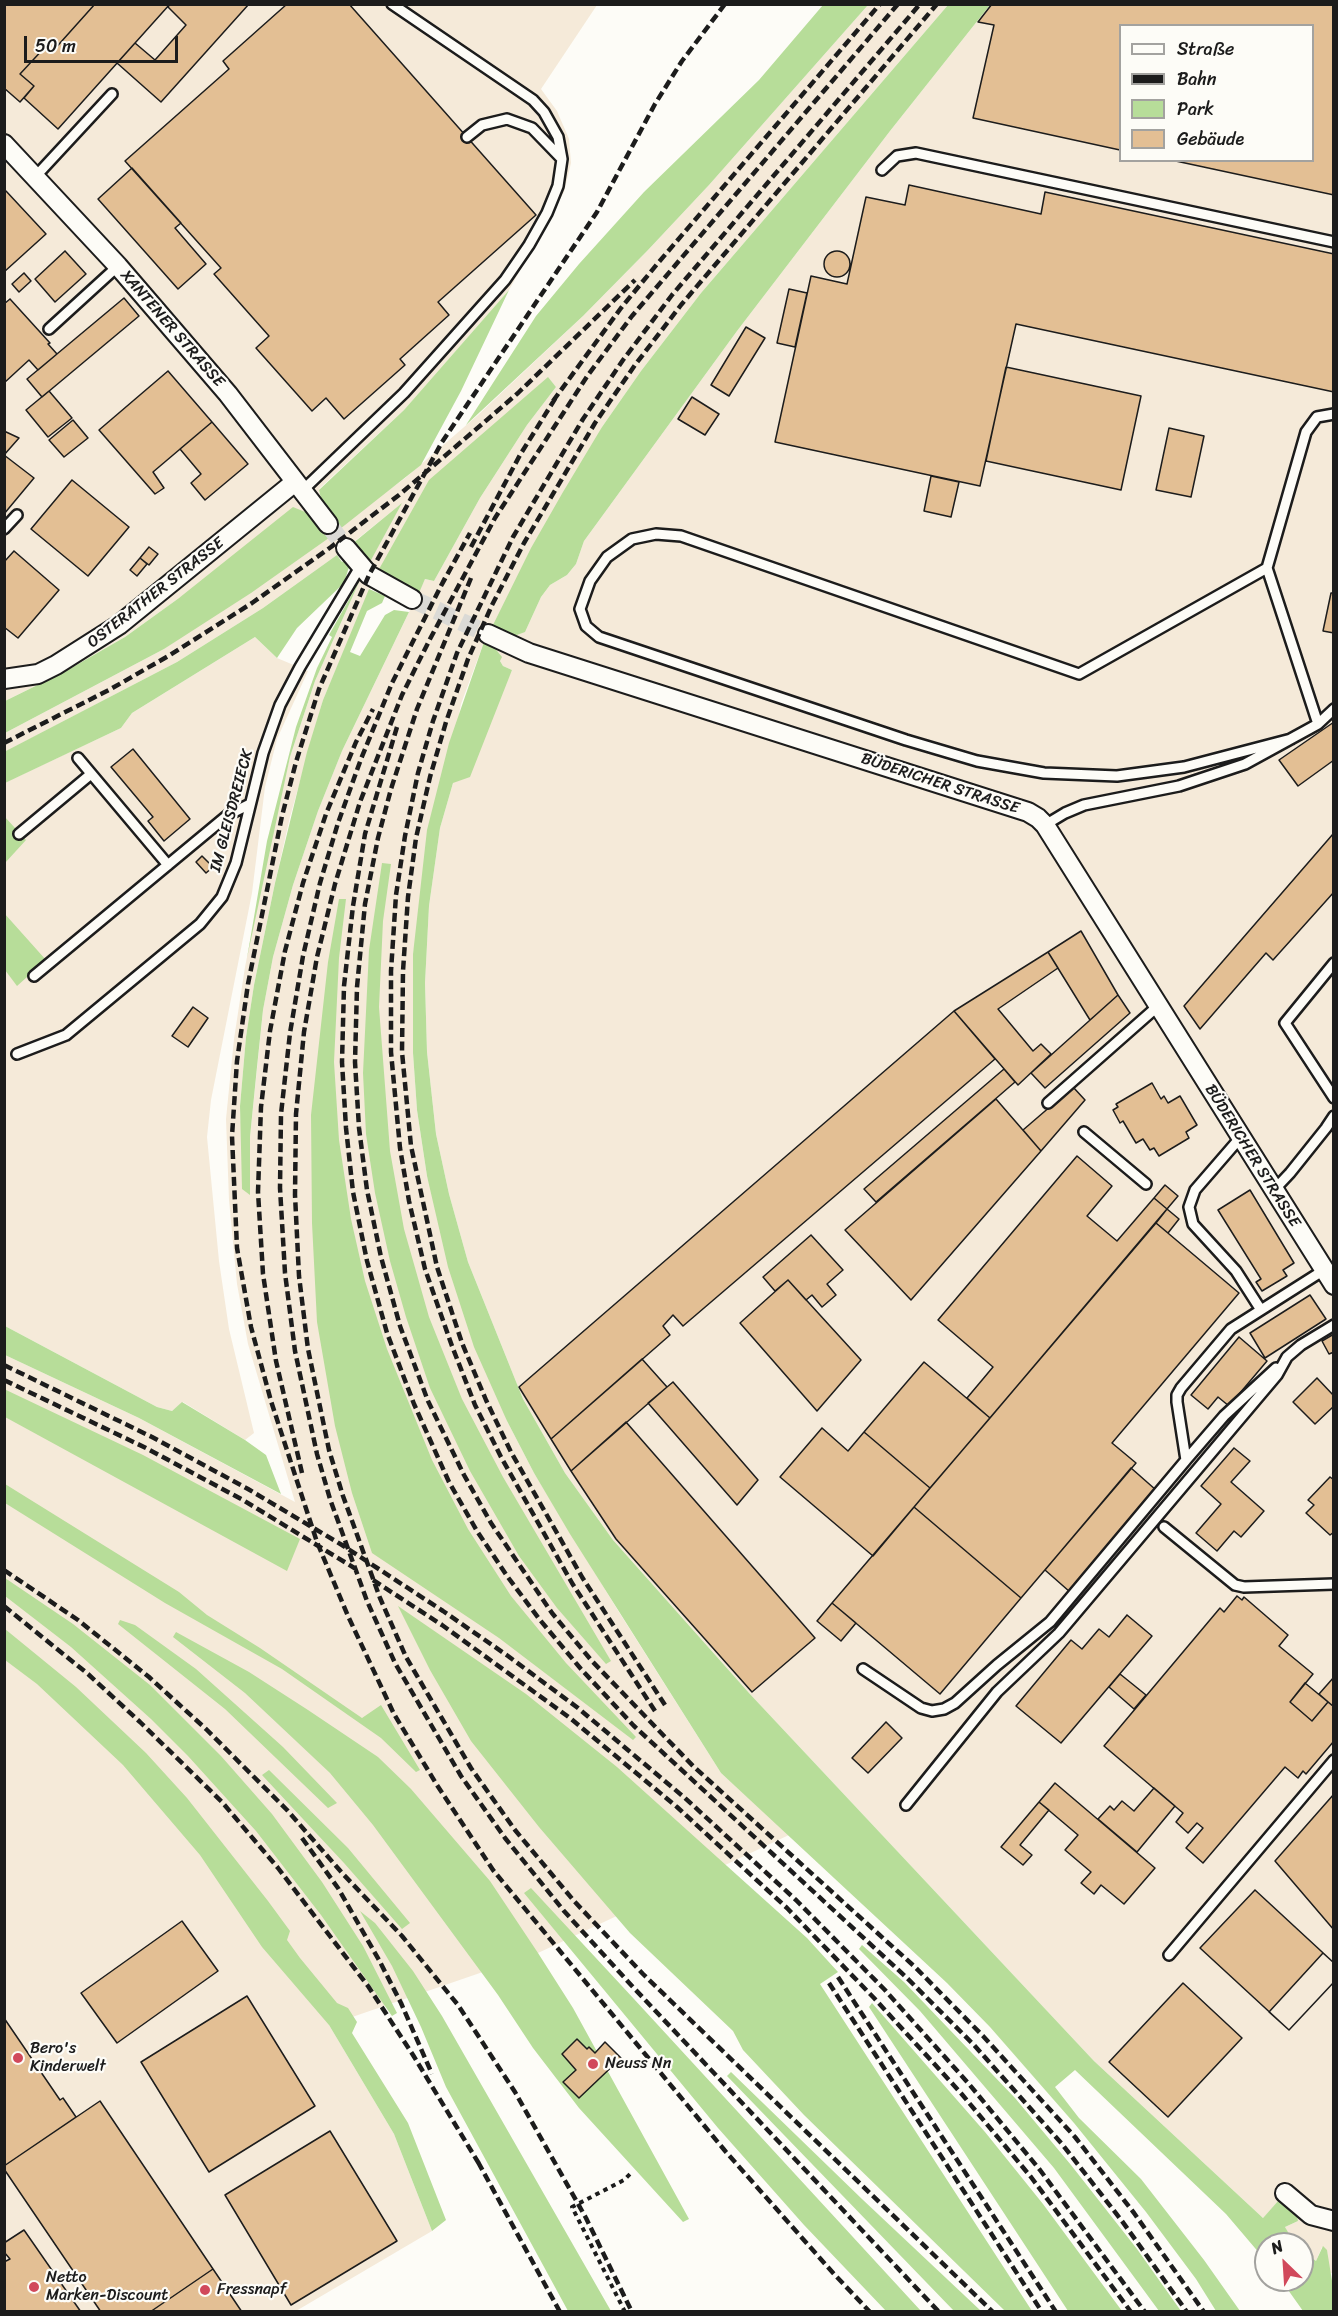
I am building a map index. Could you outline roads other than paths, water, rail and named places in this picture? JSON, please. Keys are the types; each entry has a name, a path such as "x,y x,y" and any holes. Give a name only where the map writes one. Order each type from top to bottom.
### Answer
{"street":[{"name":"XANTENER STRASSE","path":"4,144 118,266 228,394 328,524"},
{"name":"OSTERATHER STRASSE","path":"4,680 38,674 74,655 119,626 299,487"},
{"path":"346,548 369,575 412,599"},
{"name":"BÜDERICHER STRASSE","path":"488,634 530,653 1028,812 1038,818 1045,825 1329,1278"},
{"path":"1286,2193 1311,2215 1334,2221"}],"lane":[{"path":"299,487 404,393 505,280 547,213 558,186 562,159 558,137 544,112 533,100 392,4"},
{"path":"36,176 112,94"},
{"path":"467,137 482,125 507,119 532,128 562,159"},
{"path":"882,170 897,156 916,153 1334,242"},
{"path":"49,328 118,266"},
{"path":"1318,724 1267,568 1306,432 1317,417 1334,414"},
{"path":"4,529 17,515"},
{"path":"1267,568 1079,674 681,536 656,534 640,537 632,539 615,551 607,557 590,581 580,609 586,626 600,637 906,740 977,760 1044,773 1117,776 1184,767 1291,739"},
{"name":"IM GLEISDREIECK","path":"17,1054 66,1035 200,924 222,897 236,863 263,753 280,705 360,567"},
{"path":"1045,825 1083,805 1179,786 1245,764 1318,724 1334,709"},
{"path":"78,758 168,865"},
{"path":"19,834 91,774"},
{"path":"33,976 228,815 250,804"},
{"path":"1334,963 1285,1023 1334,1098"},
{"path":"1048,1103 1158,1006"},
{"path":"1274,1190 1305,1155 1334,1116"},
{"path":"1084,1132 1146,1184"},
{"path":"1240,1137 1195,1190 1189,1207 1193,1224 1236,1271 1261,1310"},
{"path":"1186,1460 1178,1395 1181,1388 1231,1329 1261,1310 1329,1278"},
{"path":"863,1670 921,1708 932,1711 944,1709 955,1703 1050,1622 1224,1416 1301,1345 1334,1325"},
{"path":"906,1805 997,1692 1059,1633 1277,1375 1287,1357"},
{"path":"1164,1527 1235,1585 1334,1584"},
{"path":"982,1678 997,1692"},
{"path":"1169,1955 1334,1760"}],"tunnel":[{"path":"328,524 346,548"},
{"path":"412,599 488,634"}],"railway":[{"path":"725,4 682,61 655,104 597,212 442,442 369,575 319,689 282,816 248,984 237,1061 232,1136 237,1248 251,1327 271,1401 317,1542 348,1616 394,1714 493,1870 726,2152 870,2312"},
{"path":"553,401 621,308 658,263 880,4"},
{"path":"898,4 632,316 588,375 495,518 430,639 402,695 360,802 335,884 317,957 304,1032 296,1114 295,1195 299,1276 308,1349 329,1450 343,1496 380,1598 406,1657 471,1768 515,1830 574,1901 643,1974 993,2312"},
{"path":"655,1711 572,1583 501,1457 475,1405 425,1269 409,1201 400,1148 391,1052 391,971 396,895 405,836 418,773 433,721 457,653 513,537 583,419 623,360 672,295 920,4"},
{"path":"665,1705 582,1577 511,1452 462,1343 437,1267 411,1146 402,1052 403,971 408,897 416,838 430,777 468,659 492,605 524,543 595,423 635,365 681,305 937,4"},
{"path":"4,743 109,690 170,655 252,603 331,547 399,495 518,393 635,280"},
{"path":"471,547 520,455 558,394"},
{"path":"441,586 470,533"},
{"path":"445,578 392,683 338,823 320,883 303,956 290,1033 281,1114 280,1188 285,1273 295,1351 317,1454 330,1499 367,1601 395,1663 461,1776 505,1838 564,1911 632,1986 939,2312"},
{"path":"471,578 417,709 391,789 378,838 365,904 357,987 355,1062 359,1128 367,1190 381,1257 400,1326 428,1401 464,1475 491,1523 552,1613 591,1660 693,1766 915,1967 983,2036 1075,2137 1134,2213 1204,2312"},
{"path":"302,1473 276,1361 263,1274 258,1192 261,1107 270,1031 285,951 303,883 326,814 356,742 373,709"},
{"path":"397,727 365,834 353,906 344,986 342,1062 346,1128 353,1192 367,1261 387,1333 414,1404 449,1482 477,1531 507,1576 581,1669 634,1726 906,1977 974,2045 1062,2144 1122,2221 1187,2312"},
{"path":"4,1365 152,1437 248,1489 342,1545 443,1611 578,1708 685,1798 796,1900 884,1989 969,2084 1040,2170 1145,2312"},
{"path":"4,1380 146,1448 243,1500 356,1569"},
{"path":"4,1570 78,1620 149,1677 206,1729 287,1810 402,1936 458,2005 515,2092 586,2218 632,2312"},
{"path":"373,1580 442,1625 570,1718 677,1807 787,1908 960,2092 1031,2177 1131,2312"},
{"path":"4,1606 88,1674 222,1802 278,1868 368,1986 481,2167"},
{"path":"302,1838 338,1888 379,1960 401,2003 432,2074"},
{"path":"838,1977 1056,2312"},
{"path":"829,1983 1042,2312"},
{"path":"478,2162 560,2312"}],"place":[{"name":"Bero's Kinderwelt","path":"18,2058"},
{"name":"Neuss Nn","path":"593,2064"},
{"name":"Netto Marken-Discount","path":"34,2287"},
{"name":"Fressnapf","path":"205,2290"}]}
